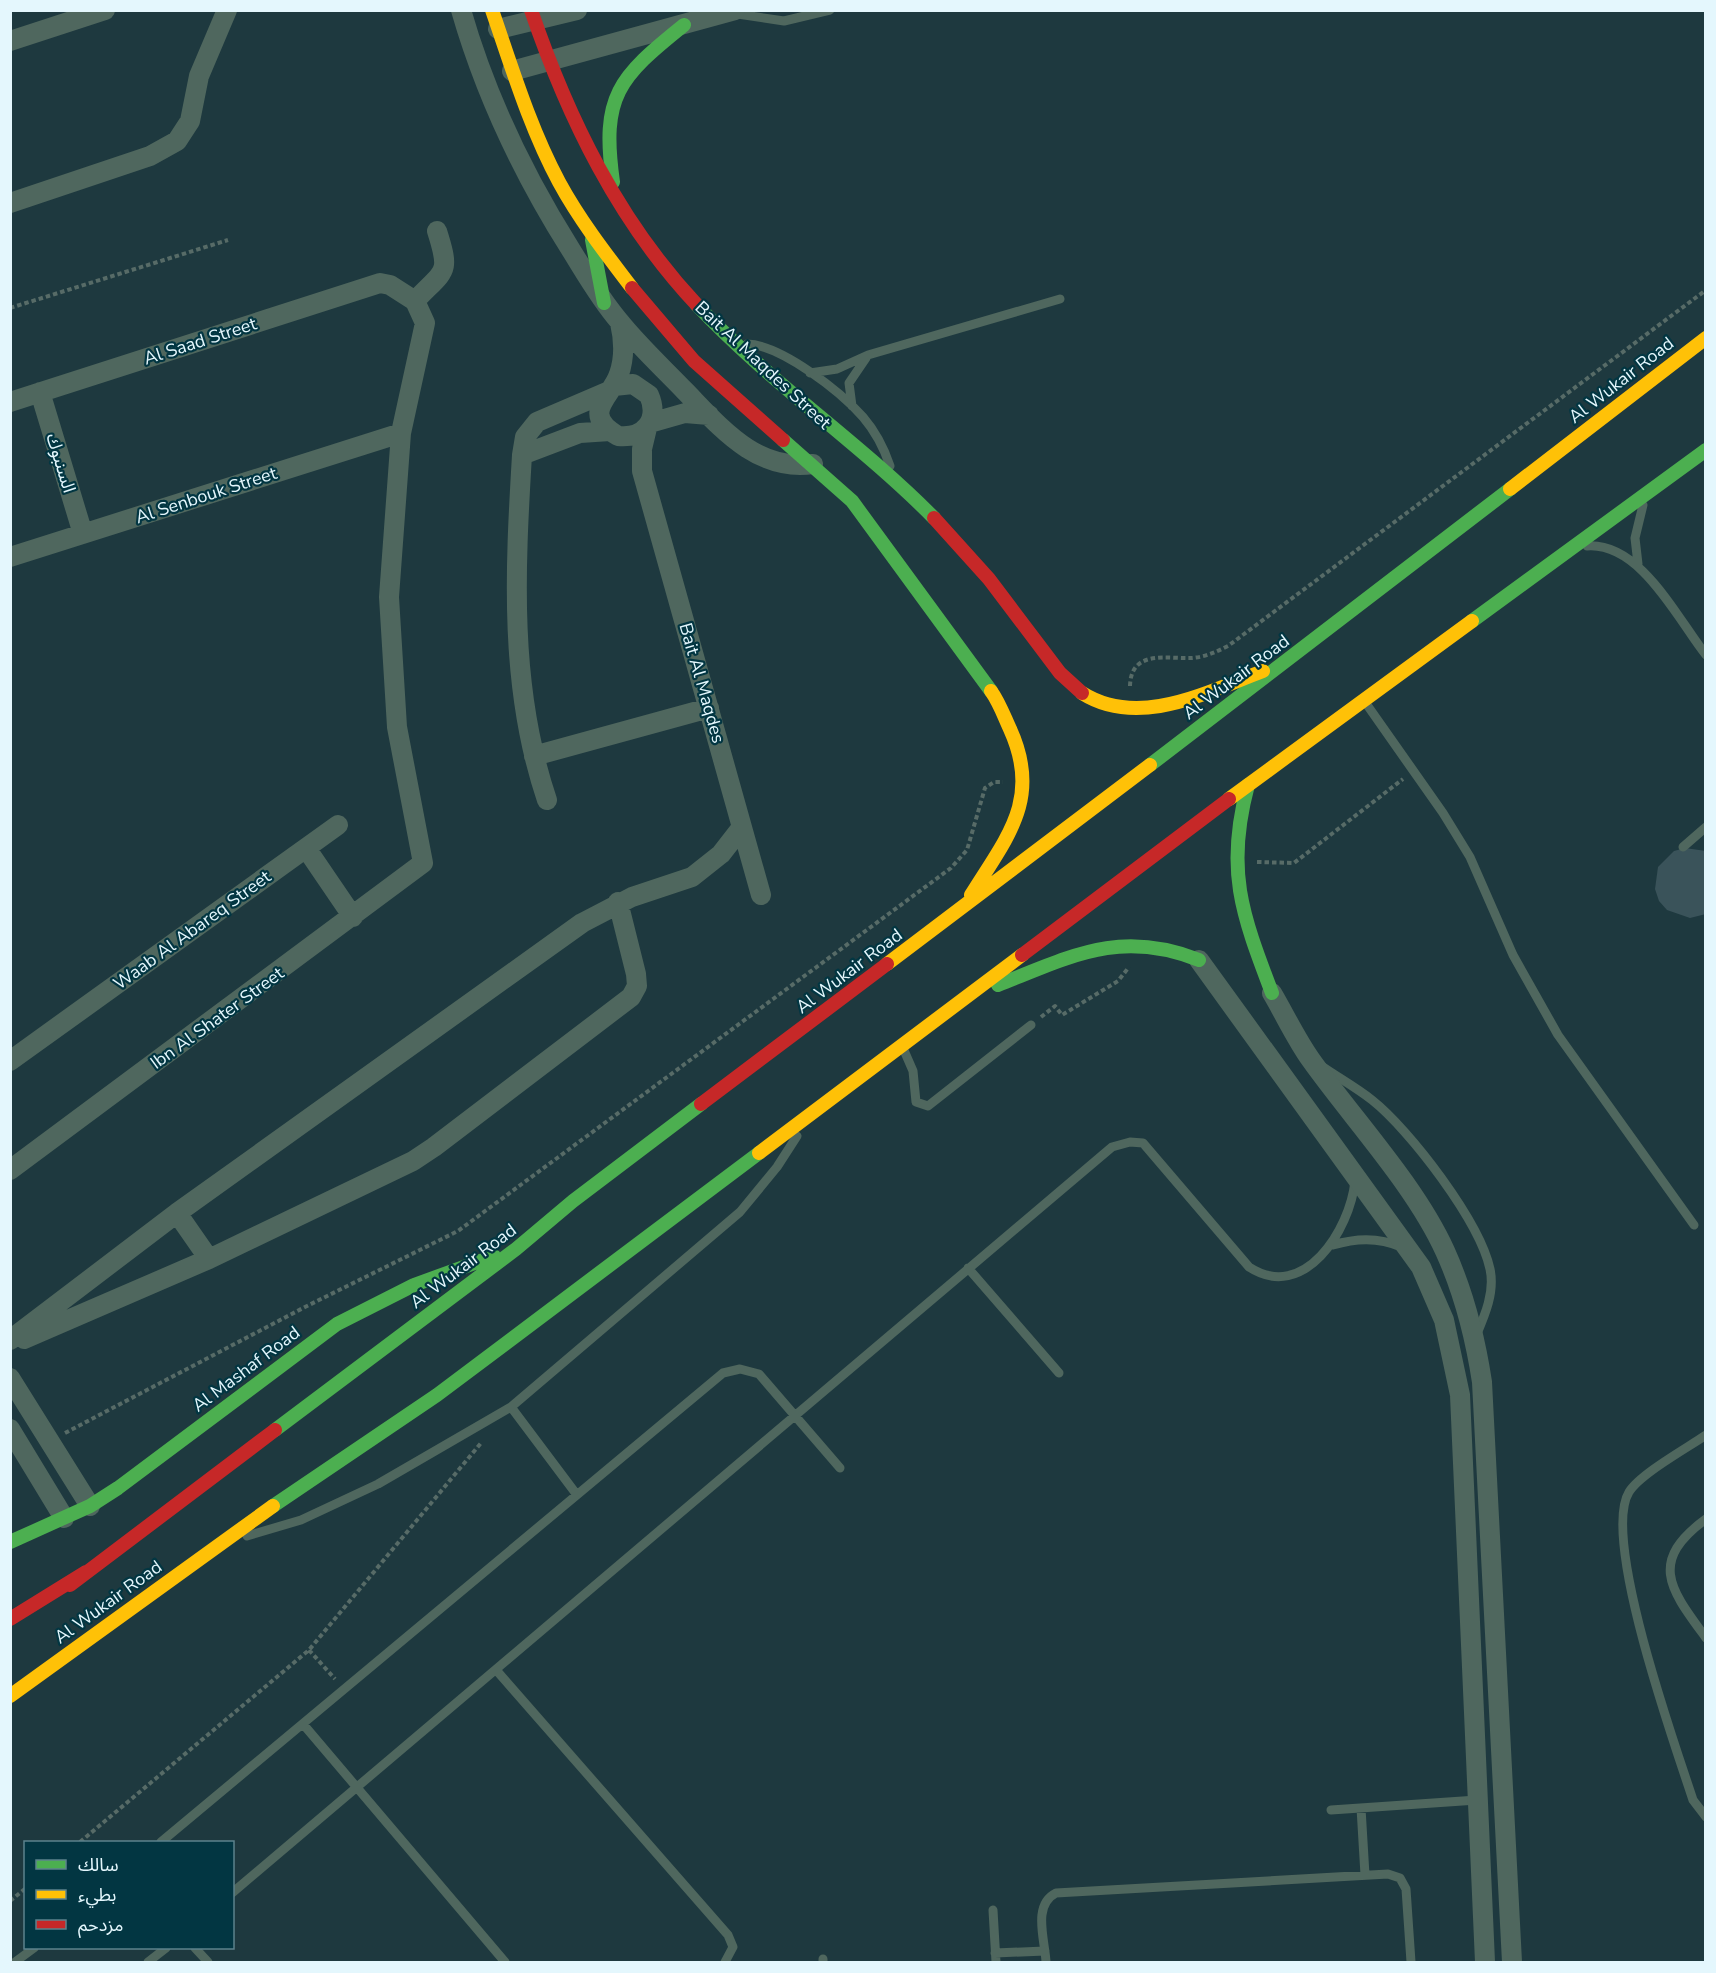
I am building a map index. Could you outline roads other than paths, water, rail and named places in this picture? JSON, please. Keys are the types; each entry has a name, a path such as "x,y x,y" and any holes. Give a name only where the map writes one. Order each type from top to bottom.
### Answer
{"main road":[{"path":"492,10 512,71 546,155 591,233 645,306 694,361 749,412 813,464 869,522 995,696 1019,748 1024,785 1015,821 962,909"},
{"name":"Bait Al Maqdes Street","path":"533,15 576,122 614,192 634,226 682,288 737,344 814,413 895,479 971,556 1061,673 1097,701 1130,709 1157,707 1283,665"},
{"path":"614,192 608,133 616,96 622,83 640,60 684,25"},
{"path":"591,233 604,303"},
{"name":"Al Wukair Road","path":"10,1628 516,1249 573,1201 1283,665 1706,338"},
{"name":"Al Wukair Road","path":"10,1695 216,1545 437,1395 1248,785 1706,450"},
{"path":"1248,785 1237,817 1234,862 1241,911 1272,993"},
{"path":"969,997 1100,947 1131,943 1166,947 1199,960"},
{"name":"Al Mashaf Road","path":"10,1542 90,1506 356,1313 421,1280 516,1249"},
{"path":"10,1619 86,1572"}],"street":[{"path":"10,41 105,10"},
{"path":"10,203 150,156 177,141 190,121 199,76 227,10"},
{"path":"461,10 472,50 512,149 540,201 604,303 620,323 709,415 748,450 764,459 788,465 813,464"},
{"path":"498,30 533,15 577,10"},
{"path":"512,71 732,11"},
{"path":"401,433 425,323 415,301 444,270 446,260 437,231"},
{"name":"Al Saad Street","path":"10,402 380,284 390,285 415,301"},
{"path":"614,433 600,417 600,408 610,389 624,348 620,323"},
{"path":"547,800 534,756 516,616 515,571 522,455 529,429 537,422 610,389 633,384 649,394 653,413 649,425"},
{"name":"السنبوك","path":"40,392 82,534"},
{"path":"522,455 580,433 638,434 649,425 673,414 709,415"},
{"name":"Bait Al Maqdes","path":"649,425 642,449 642,471 761,895"},
{"name":"Al Senbouk Street","path":"10,557 401,433"},
{"name":"Ibn Al Shater Street","path":"10,1170 423,863 397,728 392,656 389,597 401,433"},
{"name":"Bait Al Maqdes","path":"614,433 642,471"},
{"path":"534,756 709,708"},
{"name":"Waab Al Abareq Street","path":"10,1061 338,825"},
{"path":"10,1340 177,1213 582,923 618,902 692,877 721,854 742,826"},
{"path":"306,848 353,917"},
{"path":"10,1345 209,1259 413,1161 631,997 637,986 636,974 618,902"},
{"path":"1199,960 1421,1267 1436,1299 1450,1344 1460,1395 1485,1962"},
{"path":"1272,993 1310,1058 1420,1209 1452,1267 1475,1338 1482,1382 1512,1962"},
{"path":"1394,1229 1420,1209"},
{"path":"177,1213 209,1259"},
{"path":"10,1378 90,1506"},
{"path":"10,1429 64,1518"}],"lane":[{"path":"732,11 784,21 830,10"},
{"path":"810,373 837,369 868,356 1060,299"},
{"path":"737,344 750,344 777,351 852,406 878,439 895,479"},
{"path":"852,406 849,383 856,369 868,356"},
{"path":"1638,564 1636,526 1650,490"},
{"path":"1572,547 1607,547 1638,564 1706,655"},
{"path":"1364,700 1470,857 1513,956 1541,1009 1694,1225"},
{"path":"1683,847 1706,826"},
{"path":"902,1046 913,1071 916,1102 928,1106 1031,1025"},
{"path":"1310,1058 1373,1101 1394,1119 1415,1144 1479,1239 1490,1269 1491,1289 1475,1338"},
{"path":"216,1545 301,1520 338,1503 411,1467 510,1407 740,1212 777,1167 811,1112"},
{"path":"234,1891 358,1789 1105,1152 1130,1142 1143,1143 1248,1267 1257,1273 1276,1278 1293,1274 1333,1245 1359,1239 1376,1240 1409,1250"},
{"path":"1333,1245 1351,1206 1356,1176"},
{"path":"968,1268 1059,1372"},
{"path":"161,1841 723,1373 740,1369 759,1374 840,1468"},
{"path":"510,1407 576,1495"},
{"path":"1706,1435 1652,1471 1629,1492 1623,1517 1624,1553 1641,1627 1693,1800 1706,1817"},
{"path":"1706,1519 1684,1534 1670,1558 1671,1584 1678,1599 1706,1638"},
{"path":"497,1671 728,1935 733,1947 725,1962"},
{"path":"303,1724 505,1962"},
{"path":"1331,1810 1477,1800"},
{"path":"1361,1808 1365,1875"},
{"path":"1046,1962 1041,1910 1044,1903 1056,1893 1394,1875 1404,1883 1411,1962"},
{"path":"993,1910 995,1958 1045,1951"},
{"path":"15,1962 31,1949"},
{"path":"147,1962 163,1949"},
{"path":"197,1949 208,1962"}]}
